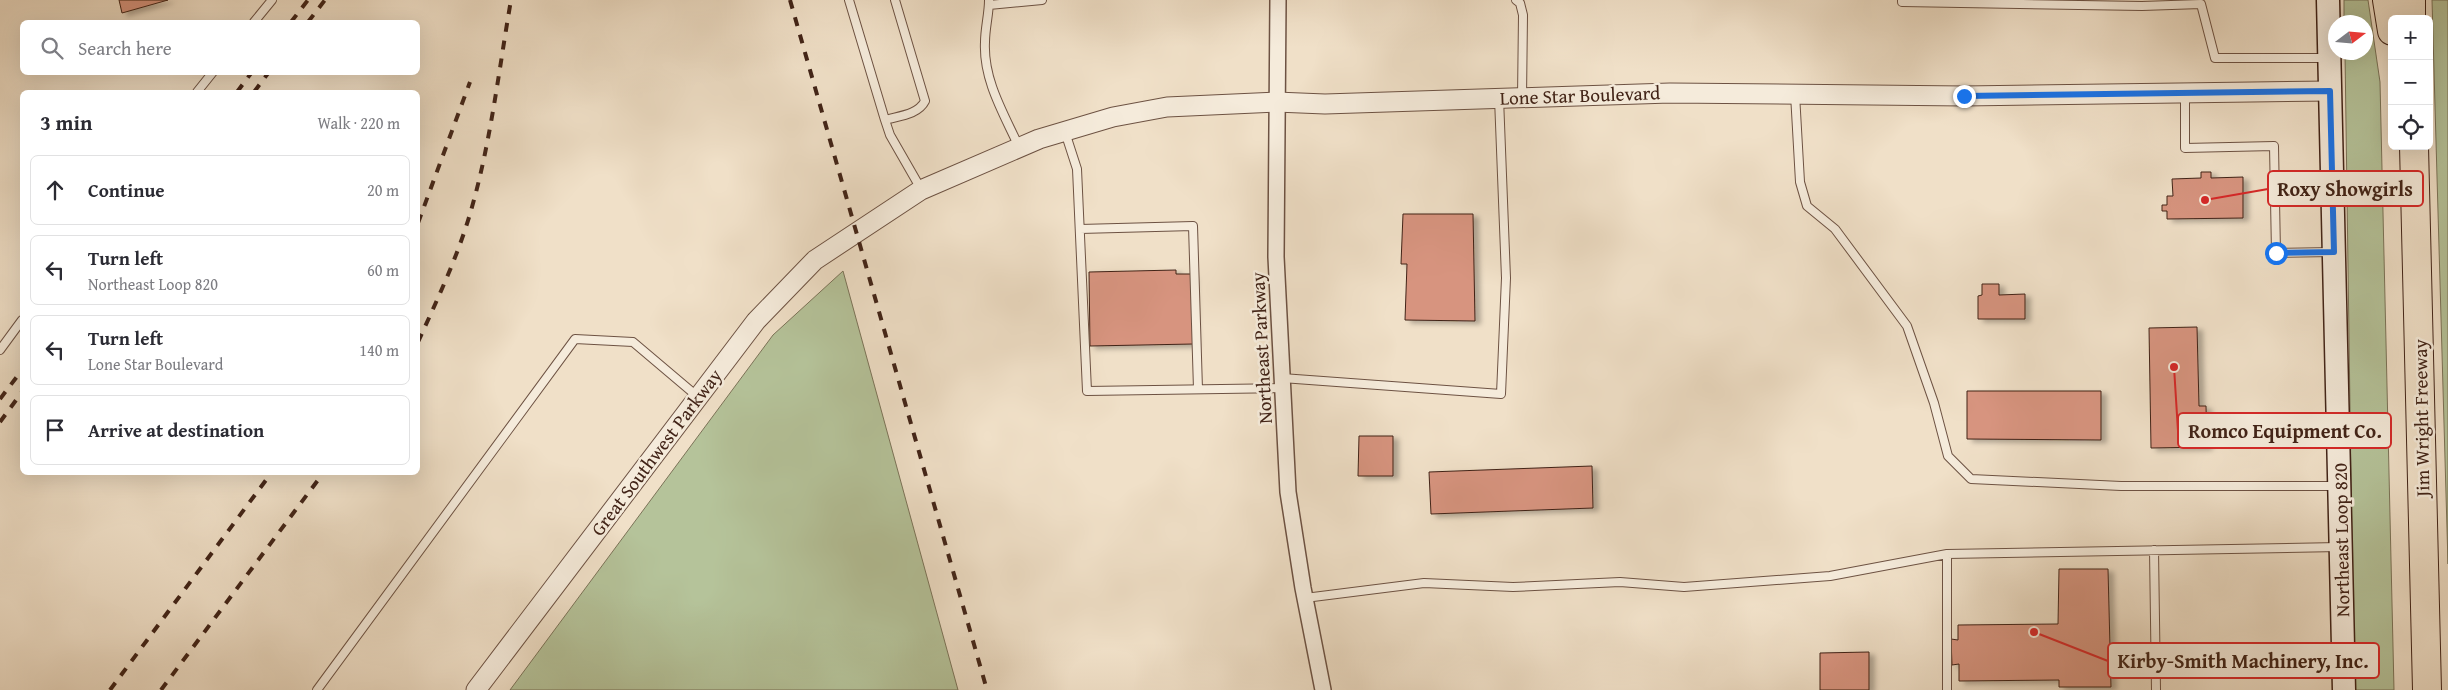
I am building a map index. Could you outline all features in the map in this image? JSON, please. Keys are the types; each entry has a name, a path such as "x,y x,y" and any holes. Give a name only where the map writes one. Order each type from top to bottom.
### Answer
{"highway":[{"path":"2387,0 2389,15"},
{"path":"2411,0 2411,15"},
{"path":"2410,150 2415,188"},
{"name":"Jim Wright Freeway","path":"2414,150 2427,690"}],"main road":[{"name":"Northeast Loop 820","path":"2328,0 2329,15"},
{"name":"Northeast Loop 820","path":"2330,60 2344,690"}],"street":[{"name":"Northeast Parkway","path":"1278,0 1276,258 1288,492 1304,598 1323,690"},
{"name":"Lone Star Boulevard","path":"856,232 921,190 1019,147 1114,117 1167,107 1276,102 1326,104 1670,93 1964,96 2330,91"},
{"name":"Great Southwest Parkway","path":"476,690 756,321 815,260 856,232"}],"lane":[{"path":"256,20 272,0"},
{"path":"849,0 890,135 921,190"},
{"path":"885,120 914,112 922,108 925,101 895,0"},
{"path":"1019,147 997,100 987,70 985,43 989,2 1042,0"},
{"path":"1516,0 1520,2 1523,15 1522,97"},
{"path":"1902,0 1902,2 2122,6 2201,2 2215,58 2328,58"},
{"path":"199,90 211,75"},
{"path":"2185,93 2185,148 2274,146 2276,253 2334,252"},
{"path":"1796,94 1800,182 1807,206 1835,228 1907,326 1934,403 1948,456 1971,479 2121,486 2340,486"},
{"path":"1065,132 1077,169 1087,391 1198,389 1282,383 1501,394 1506,278 1499,98"},
{"path":"1080,229 1192,226 1198,389"},
{"path":"0,350 20,323"},
{"path":"317,690 575,339 633,342 698,397"},
{"path":"1304,598 1424,583 1513,587 1620,582 1684,587 1830,576 1947,554 2341,547"},
{"path":"2154,550 2156,690"},
{"path":"1947,554 1947,690"}],"green space":[{"path":"2344,0 2368,0 2370,15 2344,15"},
{"path":"2432,0 2448,0 2448,564 2433,15"},
{"path":"2373,34 2380,82 2394,690 2354,690 2345,60 2373,60"},
{"path":"843,271 958,690 510,690 773,335"}],"building":[{"path":"119,0 168,0 122,13"},
{"path":"2201,172 2211,172 2211,178 2243,177 2243,218 2167,219 2167,211 2162,211 2162,205 2167,205 2167,196 2173,196 2172,179 2201,178"},
{"path":"1403,214 1473,214 1475,321 1405,320 1407,264 1401,264"},
{"path":"1176,270 1176,274 1191,274 1193,344 1090,346 1089,272"},
{"path":"1982,284 1999,284 1999,295 2025,294 2025,319 1978,319 1978,296 1982,295"},
{"path":"2197,327 2199,406 2206,406 2207,447 2151,448 2149,328"},
{"path":"1967,391 2101,391 2101,440 1967,439"},
{"path":"1359,436 1393,436 1393,476 1358,476"},
{"path":"1592,466 1593,508 1431,514 1429,472"},
{"path":"2059,569 2108,569 2111,687 2059,687 2059,680 1959,681 1959,664 1952,665 1951,639 1958,640 1958,625 2058,624"},
{"path":"1869,652 1869,690 1820,690 1820,653"}],"railway":[{"path":"293,20 308,0"},
{"path":"310,20 325,0"},
{"path":"420,337 454,259 467,224 479,182 490,130 511,0"},
{"path":"790,0 987,690"},
{"path":"238,90 250,75"},
{"path":"256,90 267,75"},
{"path":"420,218 470,82"},
{"path":"0,399 20,373"},
{"path":"0,422 20,395"},
{"path":"110,690 270,475"},
{"path":"161,690 322,475"}],"place":[{"name":"Roxy Showgirls","path":"2205,200"},
{"name":"Romco Equipment Co.","path":"2174,367"},
{"name":"Kirby-Smith Machinery, Inc.","path":"2034,632"}],"route":[{"path":"1964,96 2330,91 2334,252 2276,253"}]}
